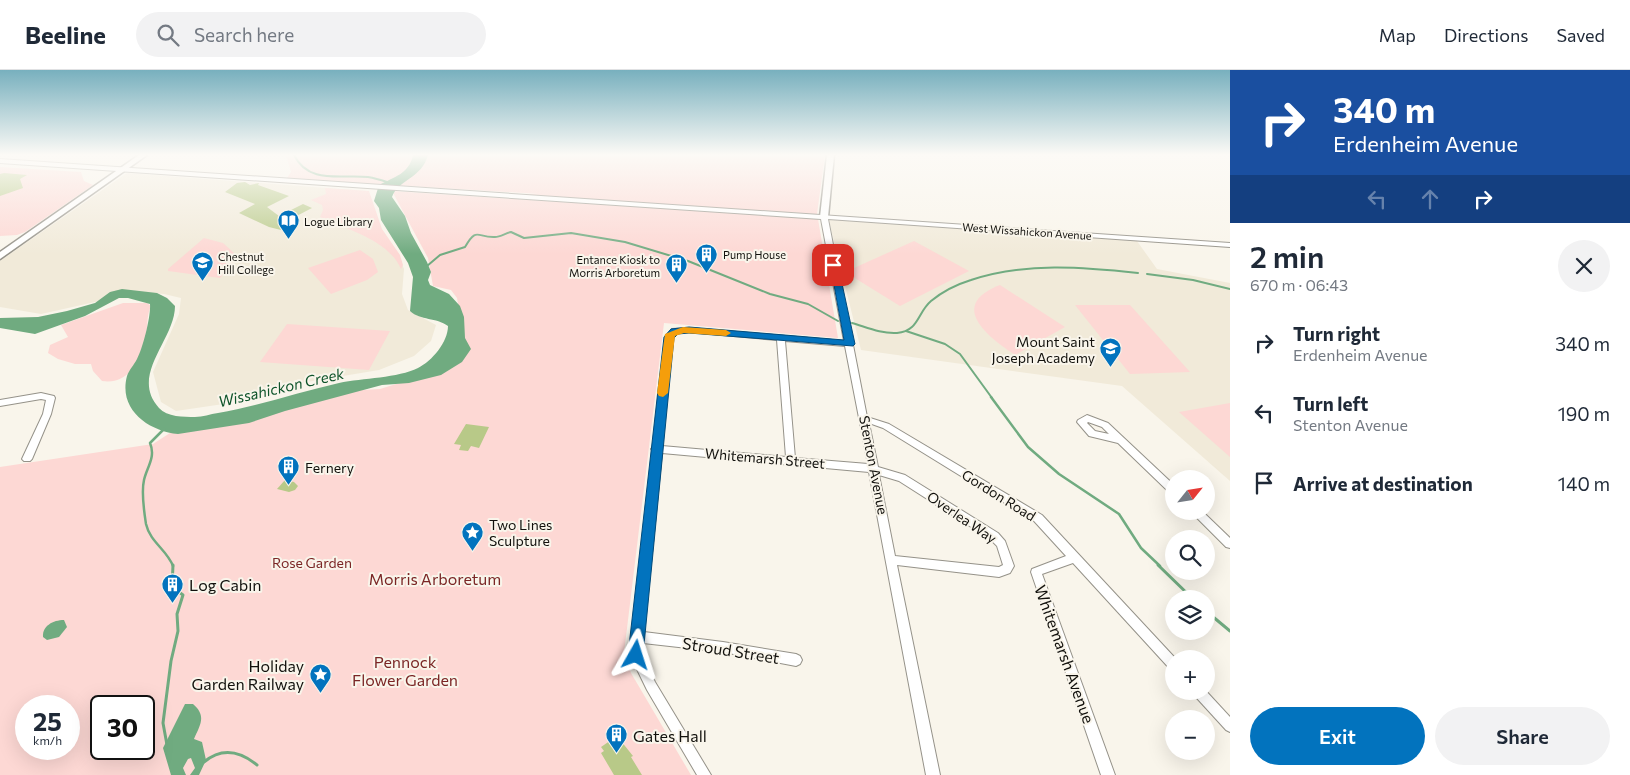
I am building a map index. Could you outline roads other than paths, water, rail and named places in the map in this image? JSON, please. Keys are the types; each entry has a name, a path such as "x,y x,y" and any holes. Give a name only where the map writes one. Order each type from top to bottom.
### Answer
{"main road":[{"path":"2,255 98,188"},
{"name":"Stenton Avenue","path":"824,217 827,188"}],"street":[{"path":"387,188 824,217"},
{"name":"West Wissahickon Avenue","path":"824,217 1230,245"},
{"name":"Stenton Avenue","path":"824,217 865,419 933,775"},
{"path":"704,775 638,661 635,650 669,337 675,332 689,330 850,344"},
{"path":"781,338 791,461"},
{"path":"0,403 41,396 51,398 47,414 27,459"},
{"name":"Gordon Road","path":"865,419 886,426 1032,514 1075,557 1165,655"},
{"path":"1120,440 1165,482"},
{"name":"Whitemarsh Street","path":"656,449 874,469"},
{"name":"Overlea Way","path":"874,469 902,478 994,536 1002,544 1009,566 1006,570 999,572 892,560"},
{"path":"1205,520 1230,544"},
{"name":"Whitemarsh Avenue","path":"1075,557 1036,572 1108,775"},
{"name":"Stroud Street","path":"637,637 716,646 796,660"},
{"path":"1206,700 1230,726"}],"waterway":[{"path":"427,266 440,255 465,247 472,237 478,234 495,237 511,232 524,238 571,233 625,242 688,261 770,294 808,304 838,321"},
{"path":"906,331 914,325 926,306 945,291 991,274 1033,268 1097,269 1138,273"},
{"path":"1147,274 1193,280 1230,289"},
{"path":"852,323 885,332 897,333 906,331"},
{"path":"906,331 945,344 960,354 992,398"},
{"path":"991,397 1028,447 1059,474 1119,514 1141,548 1160,566"},
{"path":"164,429 150,443 152,457 144,480 143,502 148,530 173,566"},
{"path":"1158,565 1184,590"},
{"path":"167,745 163,723 171,661 178,631 177,614 183,595 172,587 173,566"},
{"path":"1215,618 1230,631"},
{"path":"204,762 217,754 231,753 238,754 257,765"}],"place":[{"name":"Logue Library","path":"288,240"},
{"name":"Pump House","path":"707,273"},
{"name":"Chestnut Hill College","path":"202,281"},
{"name":"Entance Kiosk to Morris Arboretum","path":"676,284"},
{"name":"Mount Saint Joseph Academy","path":"1111,368"},
{"name":"Fernery","path":"289,486"},
{"name":"Two Lines Sculpture","path":"473,551"},
{"name":"Log Cabin","path":"173,603"},
{"name":"Holiday Garden Railway","path":"320,693"},
{"name":"Gates Hall","path":"617,754"}],"water label":[{"name":"Wissahickon Creek","path":"281,387"}],"park label":[{"name":"Rose Garden","path":"312,562"},
{"name":"Morris Arboretum","path":"435,578"},
{"name":"Pennock Flower Garden","path":"405,670"}]}
